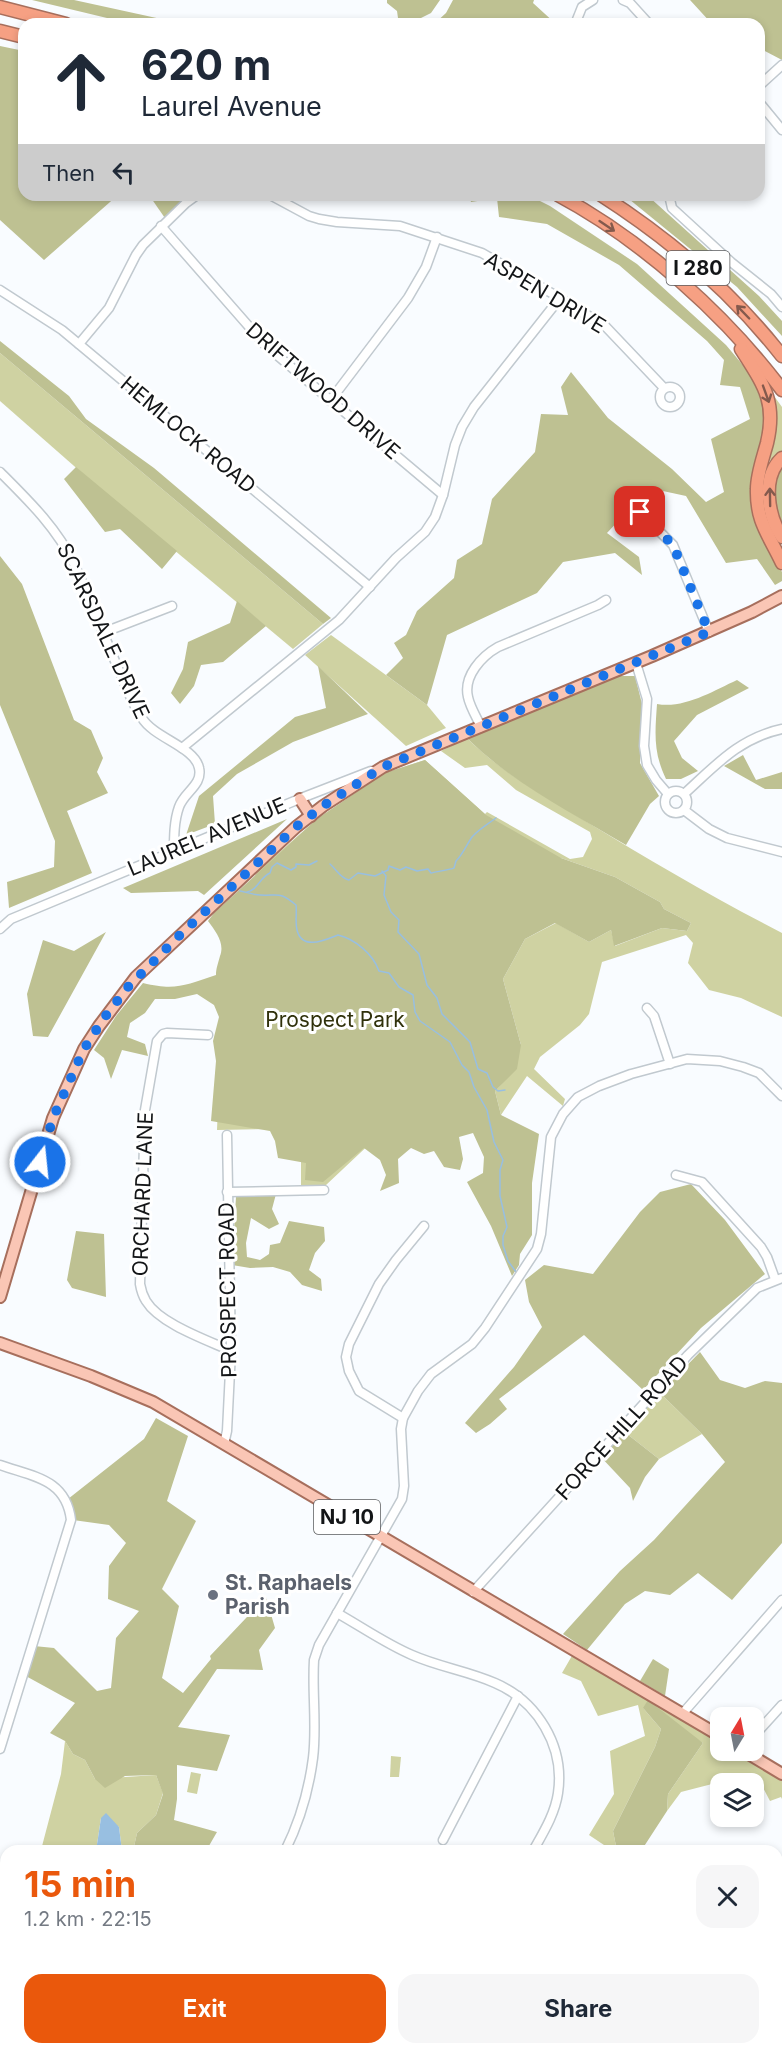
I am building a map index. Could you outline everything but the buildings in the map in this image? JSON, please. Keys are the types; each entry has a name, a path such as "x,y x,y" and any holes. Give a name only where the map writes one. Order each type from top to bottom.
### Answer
{"highway":[{"path":"0,7 43,18"},
{"path":"0,31 18,36"},
{"name":"I 280","path":"568,201 609,227 680,281 762,363 782,390"},
{"name":"I 280","path":"609,201 705,273 780,352"},
{"path":"726,325 761,381 769,401 772,414 759,474 758,495 765,533 782,562"},
{"path":"782,458 774,466 770,497 772,518 782,537"}],"main road":[{"name":"LAUREL AVENUE","path":"383,767 709,632 782,596"},
{"path":"0,1297 53,1118 84,1049 99,1026 143,970 310,816 383,767"},
{"path":"300,799 310,816"},
{"name":"NJ 10","path":"0,1343 91,1376 153,1402 710,1730"},
{"path":"760,1761 782,1774"}],"street":[{"path":"578,18 582,7 593,0"},
{"path":"623,0 630,3 644,18"},
{"path":"765,81 782,65"},
{"path":"765,109 782,130"},
{"path":"79,344 109,308 136,255 161,226 190,201"},
{"name":"ASPEN DRIVE","path":"281,201 319,219 400,226 482,253 606,327 664,388"},
{"path":"670,201 672,208 731,262 771,294 782,307"},
{"name":"DRIFTWOOD DRIVE","path":"161,226 265,345 443,495"},
{"path":"330,401 408,298 426,267 437,237"},
{"name":"HEMLOCK ROAD","path":"0,290 62,330 370,587"},
{"path":"182,748 312,644 349,610 396,558 425,532 435,517 443,495 455,445 468,417 560,298"},
{"name":"SCARSDALE DRIVE","path":"0,472 45,520 74,563 102,633 142,720 159,736 182,748 197,760 200,775 179,807 174,833 174,852"},
{"path":"640,512 673,545 709,632"},
{"path":"481,727 467,693 470,679 484,657 498,647 606,600"},
{"path":"102,633 172,606"},
{"path":"636,663 647,699 644,746 647,765 668,794"},
{"path":"684,794 747,740 782,729"},
{"name":"LAUREL AVENUE","path":"0,929 11,919 383,767"},
{"path":"675,791 684,794 687,804 684,810 676,814 668,810 664,804 668,794 675,791"},
{"path":"684,810 709,829 727,838 782,852"},
{"path":"647,1008 654,1016 670,1064"},
{"name":"ORCHARD LANE","path":"208,1035 167,1033 162,1034 157,1041 145,1110 140,1284 146,1302 158,1315 231,1350"},
{"path":"288,1845 304,1799 313,1757 314,1660 319,1645 402,1499 401,1429 403,1418 418,1391 431,1374 472,1344 485,1328 537,1249 541,1234 551,1137 563,1114 578,1097 599,1086 687,1059 720,1061 743,1066 759,1073 782,1096"},
{"name":"PROSPECT ROAD","path":"224,1444 227,1431 231,1350 227,1135"},
{"path":"676,1175 702,1182 768,1257 779,1279"},
{"path":"227,1192 324,1190"},
{"path":"403,1418 358,1391 346,1358 349,1344 379,1284 424,1226"},
{"name":"FORCE HILL ROAD","path":"473,1592 688,1355 757,1288 779,1279"},
{"path":"0,1465 56,1487 66,1500 71,1520 0,1749"},
{"path":"682,1713 782,1600"},
{"path":"337,1613 413,1656 494,1682 518,1696 542,1721 557,1757 559,1773 558,1793 554,1808 536,1845"},
{"path":"443,1840 518,1696"},
{"path":"764,1725 782,1705"}],"green space":[{"path":"32,0 74,0 156,18 107,18"},
{"path":"387,0 440,0 431,13 421,18 398,18 397,11 387,3"},
{"path":"453,0 534,0 533,3 549,18 441,18"},
{"path":"690,0 782,0 782,60 765,51 765,18 706,18"},
{"path":"0,46 18,50 18,201 111,201 44,260 0,220"},
{"path":"153,201 194,201 169,224"},
{"path":"497,201 540,201 550,206 637,264 726,345 752,376 768,419 753,482 755,521 782,572 782,581 775,585 757,559 726,563 686,496 649,488 607,533 639,557 642,575 615,553 563,562 537,593 447,635 427,705 386,675 403,658 394,643 406,635 417,611 454,578 457,560 482,544 492,499 535,452 541,414 568,415 561,387 571,372 608,418 672,469 706,502 724,492 711,439 750,419 740,387 720,385 724,360 707,341 619,265 547,224 499,217"},
{"path":"631,201 654,201 759,296 782,321 782,336 737,287"},
{"path":"0,341 69,396 86,419 154,468 331,618 323,624 0,353"},
{"path":"0,353 323,624 293,649 90,480 0,401"},
{"path":"774,396 782,407 782,451 768,462 777,421"},
{"path":"76,467 177,551 162,569 120,529 105,532 64,479"},
{"path":"782,467 782,528 777,510 775,486 776,475"},
{"path":"0,556 22,584 74,720 91,730 103,758 97,772 108,793 67,811 92,873 9,908 7,882 54,867 55,841 0,705"},
{"path":"237,601 266,626 223,662 201,665 194,686 180,704 171,693 183,669 188,642 230,623"},
{"path":"331,635 427,705 446,728 406,746 305,655"},
{"path":"318,666 368,714 293,742 237,774 213,796 215,824 186,835 199,796 295,717 326,708"},
{"path":"613,676 635,676 642,704 640,763 659,796 650,804 626,845 523,783 467,738"},
{"path":"737,680 749,688 697,715 674,741 682,758 698,771 681,779 666,779 657,751 657,704 688,702"},
{"name":"Prospect Park","path":"467,738 509,773 611,837 782,933 782,1017 741,998 709,990 688,963 693,943 686,935 602,962 589,1014 580,1025 540,1057 534,1069 565,1099 563,1106 527,1076 501,1115 495,1091 509,1076 410,1106 326,1185 301,1186 301,1155 278,1154 276,1129 217,1130 225,926 258,871 317,819 385,773 425,760 485,814 487,812 570,859 583,857 592,839 590,832 516,790 487,765 465,768 441,751","holes":["561,858 615,877 660,902 664,909 691,923 687,931 662,928 615,946 611,930 589,942 556,923 525,939 503,979 521,1045 419,941"]},
{"path":"743,755 756,780 782,772 782,789 765,789 724,766"},
{"name":"Prospect Park","path":"425,760 486,815 561,858 615,877 660,902 664,909 691,923 687,931 662,928 614,946 611,930 589,942 555,923 525,939 503,979 521,1045 517,1069 495,1091 501,1115 539,1134 532,1183 532,1235 520,1254 519,1265 512,1276 491,1226 467,1182 483,1173 484,1157 473,1133 459,1137 463,1159 460,1170 444,1167 434,1151 424,1154 411,1148 398,1159 399,1183 380,1191 386,1175 380,1160 364,1148 323,1182 305,1180 306,1163 278,1158 275,1141 270,1131 211,1121 216,1061 213,1041 219,1017 214,1005 197,994 175,999 155,999 145,1013 130,1023 127,1037 145,1044 148,1056 122,1050 111,1079 104,1058 94,1050 116,1016 143,983 172,987 216,975 221,947 219,938 208,921 317,819 385,773"},
{"path":"287,819 204,895 198,891 131,893 123,888"},
{"path":"106,932 48,1037 33,1036 27,994 43,940 74,951"},
{"path":"691,1184 725,1220 765,1274 701,1328 643,1390 584,1335 499,1399 507,1409 476,1433 465,1423 514,1367 542,1327 529,1302 525,1280 544,1265 593,1274 640,1212 660,1192"},
{"path":"276,1194 272,1209 279,1224 269,1229 251,1218 246,1243 247,1257 260,1260 269,1254 270,1245 280,1243 289,1221 324,1227 325,1241 315,1253 309,1270 321,1279 322,1291 302,1285 290,1272 273,1267 250,1268 232,1265 236,1197"},
{"path":"76,1231 104,1234 106,1297 72,1288 67,1280"},
{"path":"700,1352 720,1380 745,1388 765,1381 782,1383 782,1543 732,1600 698,1573 670,1595 645,1591 625,1604 587,1650 563,1634 725,1462 702,1434 660,1393"},
{"path":"660,1393 702,1434 659,1459 622,1430"},
{"path":"156,1418 188,1436 167,1501 196,1521 162,1589 179,1606 162,1678 183,1693 211,1659 210,1656 266,1597 275,1628 259,1650 263,1670 217,1669 178,1727 230,1735 217,1771 177,1765 177,1799 174,1820 217,1832 209,1845 134,1845 137,1833 156,1815 163,1794 156,1775 125,1776 105,1788 95,1779 85,1760 73,1754 65,1741 50,1733 75,1703 24,1675 34,1646 54,1648 97,1691 111,1688 116,1638 139,1611 108,1599 109,1566 126,1543 109,1525 73,1520 68,1499 144,1439"},
{"path":"622,1430 659,1459 645,1477 633,1501 630,1488 599,1455"},
{"path":"573,1654 710,1736 710,1761 752,1761 782,1779 782,1799 781,1797 770,1801 764,1790 764,1773 710,1773 710,1785 681,1792 667,1811 668,1794 703,1743 643,1708 661,1729 655,1747 613,1831 616,1845 604,1845 589,1835 614,1794 610,1751 645,1736 638,1705 598,1716 581,1681 562,1673"},
{"path":"653,1659 669,1669 665,1696 640,1681"},
{"path":"648,1700 703,1743 668,1794 667,1811 645,1845 616,1845 613,1831 655,1747 661,1729 643,1708"},
{"path":"65,1741 73,1754 85,1760 95,1779 156,1775 163,1793 156,1815 137,1833 134,1845 121,1845 119,1827 101,1818 97,1845 42,1845 61,1774"},
{"path":"391,1756 401,1757 399,1777 390,1777"},
{"path":"191,1772 201,1774 197,1794 187,1792"}],"water":[{"path":"106,1813 119,1827 121,1845 97,1845 101,1818"}],"waterway":[{"path":"330,864 341,876 349,880 358,873 375,876 388,870 389,866 400,870 406,867 417,871 428,869 431,873 454,868 472,837 496,818"},
{"path":"247,892 254,889 277,863 291,870 296,867 296,864 309,865 317,861"},
{"path":"382,871 386,876 384,895 391,912 399,920 398,932 419,954 427,985 437,998 442,1014 470,1042 478,1069 487,1073 493,1087 498,1091 505,1090"},
{"path":"240,891 257,895 279,895 296,905 297,930 304,940 314,942 338,935 357,944 368,953 379,971 389,973 399,987 413,995 415,1012 420,1021 450,1042 462,1065 469,1072 474,1087 487,1110 494,1142 503,1160 500,1170 500,1196 507,1227 503,1236 503,1245 508,1261 516,1272"}],"place":[{"name":"St. Raphaels Parish","path":"213,1595"}],"route":[{"path":"40,1162 64,1090 84,1049 104,1018 136,977 296,827 323,806 383,767 709,632 673,545 640,512"}]}
